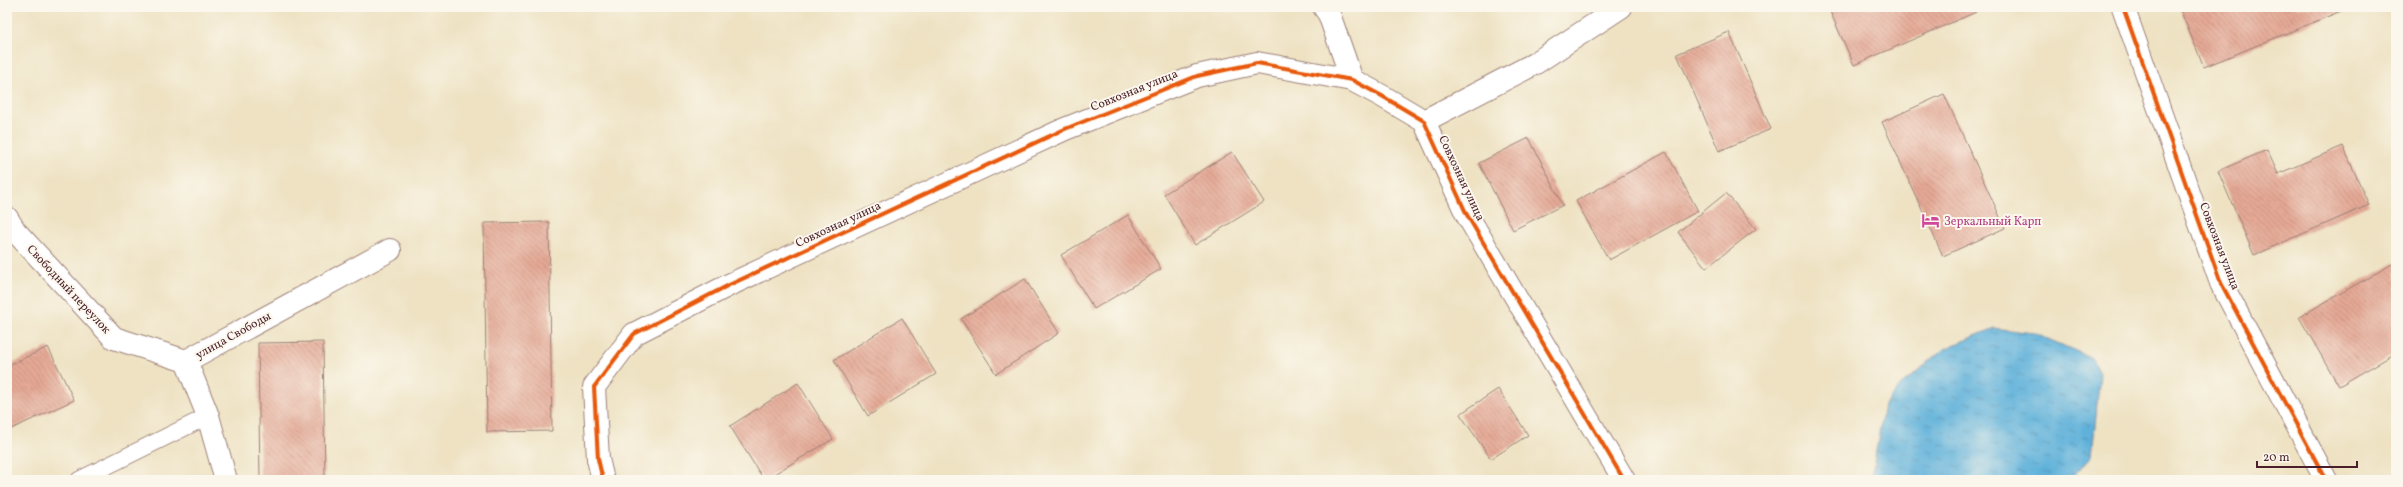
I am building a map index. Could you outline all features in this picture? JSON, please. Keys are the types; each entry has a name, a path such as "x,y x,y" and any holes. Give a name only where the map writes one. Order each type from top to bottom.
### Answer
{"street":[{"path":"1324,7 1329,14 1352,80"},
{"path":"1424,121 1534,64 1620,7"},
{"name":"Совхозная улица","path":"2123,7 2221,283 2326,480"},
{"name":"Совхозная улица","path":"603,480 598,459 594,387 634,334 729,286 1065,129 1197,76 1257,63 1352,80 1424,121 1467,215 1624,480"},
{"name":"Свободный переулок","path":"7,218 15,231 114,338 186,361"},
{"name":"улица Свободы","path":"226,480 208,416 186,361 390,250"}],"lane":[{"path":"79,480 208,416"}],"water":[{"path":"1994,328 2034,333 2092,358 2100,373 2092,456 2069,480 1876,480 1872,474 1884,405 1905,382 1944,349"}],"building":[{"path":"1828,7 1974,7 1976,12 1854,65"},
{"path":"2179,7 2345,7 2346,9 2204,67"},
{"path":"1729,32 1771,129 1719,151 1677,54"},
{"path":"1944,94 2005,228 1943,256 1882,122"},
{"path":"1529,138 1563,205 1513,230 1479,163"},
{"path":"2343,146 2369,205 2254,255 2218,171 2267,150 2278,174"},
{"path":"1232,152 1264,202 1195,245 1164,194"},
{"path":"1666,152 1698,211 1609,260 1576,201"},
{"path":"1726,193 1756,229 1706,268 1678,232"},
{"path":"1128,215 1161,269 1094,309 1061,255"},
{"path":"549,222 552,431 487,432 484,223"},
{"path":"2394,263 2396,266 2396,353 2339,386 2299,317"},
{"path":"1025,279 1059,333 996,374 961,319"},
{"path":"902,318 936,374 868,416 834,360"},
{"path":"323,342 325,480 260,480 258,343"},
{"path":"48,347 74,400 7,431 7,366"},
{"path":"798,383 833,439 764,480 730,426"},
{"path":"1498,389 1528,435 1491,459 1460,414"}],"cycle path":[{"path":"2123,7 2221,283 2326,480"},
{"path":"603,480 598,459 594,387 634,334 729,285 1065,129 1197,76 1257,63 1352,80 1424,121 1467,215 1624,480"}],"place":[{"name":"Зеркальный Карп","path":"1931,221"}]}
